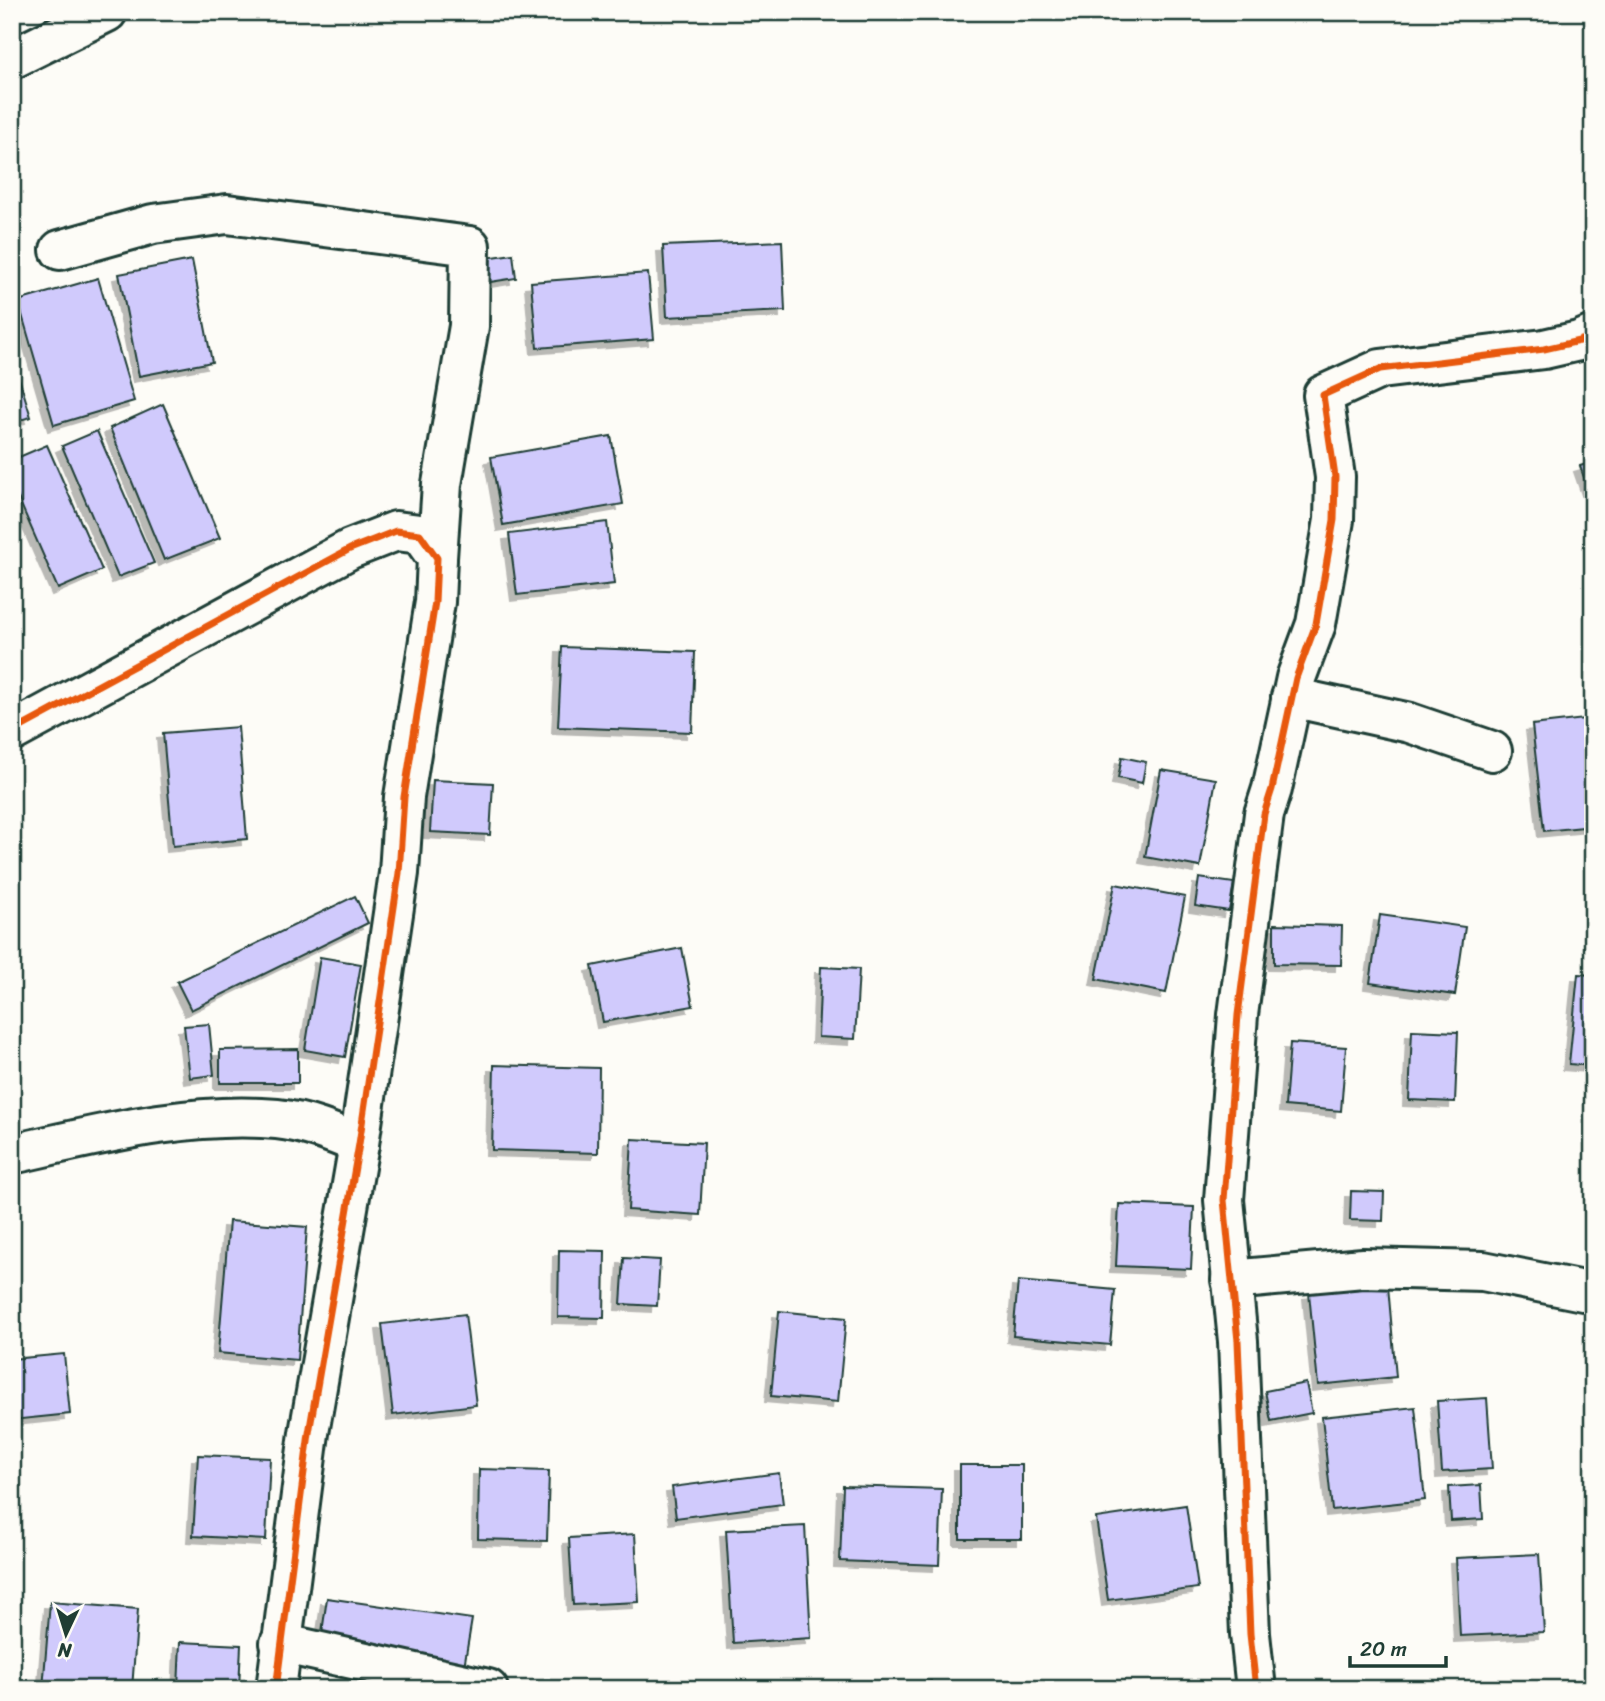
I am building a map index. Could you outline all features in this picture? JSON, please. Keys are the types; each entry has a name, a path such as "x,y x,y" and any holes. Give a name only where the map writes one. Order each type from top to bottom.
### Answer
{"street":[{"path":"12,59 107,12"},
{"path":"60,250 153,224 227,214 470,246 469,326 442,484 435,602 404,797 399,873 359,1144 309,1433 275,1689"},
{"path":"1256,1689 1250,1634 1238,1341 1224,1200 1238,1015 1264,814 1272,789 1291,697 1316,624 1334,520 1335,477 1323,395 1380,369 1544,349 1579,341 1593,334"},
{"path":"12,732 350,548 396,531 420,534 436,558"},
{"path":"1291,697 1410,723 1492,751"},
{"path":"12,1154 123,1130 224,1117 279,1119 322,1129 359,1144"},
{"path":"1231,1280 1363,1268 1483,1271 1593,1293"},
{"path":"280,1643 488,1689"}],"building":[{"path":"782,241 785,311 667,317 663,246"},
{"path":"513,254 516,278 490,282 486,258"},
{"path":"192,260 212,362 139,376 119,274"},
{"path":"648,273 654,339 537,348 531,282"},
{"path":"98,278 134,401 54,425 18,301"},
{"path":"15,365 31,417 12,422 12,366"},
{"path":"163,404 220,538 164,560 110,428"},
{"path":"97,431 154,563 118,577 62,446"},
{"path":"611,436 623,504 503,525 491,457"},
{"path":"47,445 102,570 58,589 12,484 12,460"},
{"path":"1593,462 1593,504 1580,466"},
{"path":"607,522 614,584 517,595 509,534"},
{"path":"562,647 695,652 692,732 558,727"},
{"path":"1593,718 1593,826 1544,831 1532,725"},
{"path":"238,727 247,839 173,846 163,733"},
{"path":"1122,757 1146,762 1142,783 1118,778"},
{"path":"1161,770 1216,779 1200,867 1145,857"},
{"path":"433,780 493,783 490,835 430,832"},
{"path":"1199,878 1234,883 1229,911 1195,906"},
{"path":"1115,884 1185,897 1166,993 1096,979"},
{"path":"355,896 368,923 191,1010 177,982"},
{"path":"1380,915 1465,927 1455,995 1370,983"},
{"path":"1274,924 1342,926 1341,965 1274,964"},
{"path":"682,948 693,1006 603,1022 592,966"},
{"path":"320,957 361,964 345,1057 305,1050"},
{"path":"821,967 859,969 855,1039 818,1037"},
{"path":"1578,974 1593,975 1593,1066 1569,1064"},
{"path":"209,1024 214,1075 190,1078 184,1026"},
{"path":"1412,1030 1458,1032 1455,1102 1409,1100"},
{"path":"1290,1043 1346,1047 1341,1111 1285,1106"},
{"path":"298,1049 298,1083 220,1083 220,1050"},
{"path":"494,1065 599,1068 598,1153 492,1150"},
{"path":"632,1139 704,1143 700,1215 628,1210"},
{"path":"1351,1191 1384,1192 1383,1221 1350,1220"},
{"path":"1119,1204 1194,1207 1191,1269 1116,1266"},
{"path":"229,1221 307,1227 297,1360 218,1353"},
{"path":"559,1250 605,1251 604,1318 558,1317"},
{"path":"624,1258 660,1260 657,1306 621,1304"},
{"path":"1018,1281 1115,1290 1110,1345 1013,1336"},
{"path":"1388,1286 1396,1377 1318,1385 1309,1293"},
{"path":"779,1311 846,1318 838,1402 771,1396"},
{"path":"465,1314 476,1405 393,1415 382,1324"},
{"path":"64,1354 70,1414 12,1420 12,1359"},
{"path":"1306,1383 1312,1413 1271,1421 1265,1391"},
{"path":"1487,1398 1492,1469 1442,1472 1437,1401"},
{"path":"1415,1407 1425,1500 1332,1510 1322,1417"},
{"path":"198,1455 270,1458 266,1540 193,1536"},
{"path":"960,1465 1022,1465 1022,1539 960,1539"},
{"path":"479,1469 549,1471 547,1541 478,1539"},
{"path":"779,1473 783,1504 676,1518 672,1487"},
{"path":"1481,1485 1483,1519 1451,1521 1449,1487"},
{"path":"843,1486 942,1489 939,1565 840,1561"},
{"path":"1186,1505 1198,1588 1108,1600 1096,1518"},
{"path":"805,1526 811,1638 733,1643 726,1530"},
{"path":"635,1534 639,1602 573,1605 569,1538"},
{"path":"1539,1554 1544,1632 1460,1636 1456,1558"},
{"path":"327,1598 472,1619 464,1667 320,1646"},
{"path":"50,1602 138,1609 132,1689 43,1689"},
{"path":"180,1642 241,1645 239,1689 178,1689"},
{"path":"931,1681 931,1689 872,1689 872,1687"},
{"path":"1002,1684 1002,1689 956,1689"}],"cycle path":[{"path":"1256,1689 1250,1634 1238,1341 1224,1200 1238,1015 1264,814 1296,678 1316,624 1334,520 1335,477 1323,395 1380,369 1544,349 1593,335"},
{"path":"12,732 350,549 396,531 420,534 437,558 435,602 404,797 399,873 359,1144 309,1433 276,1689"}]}
